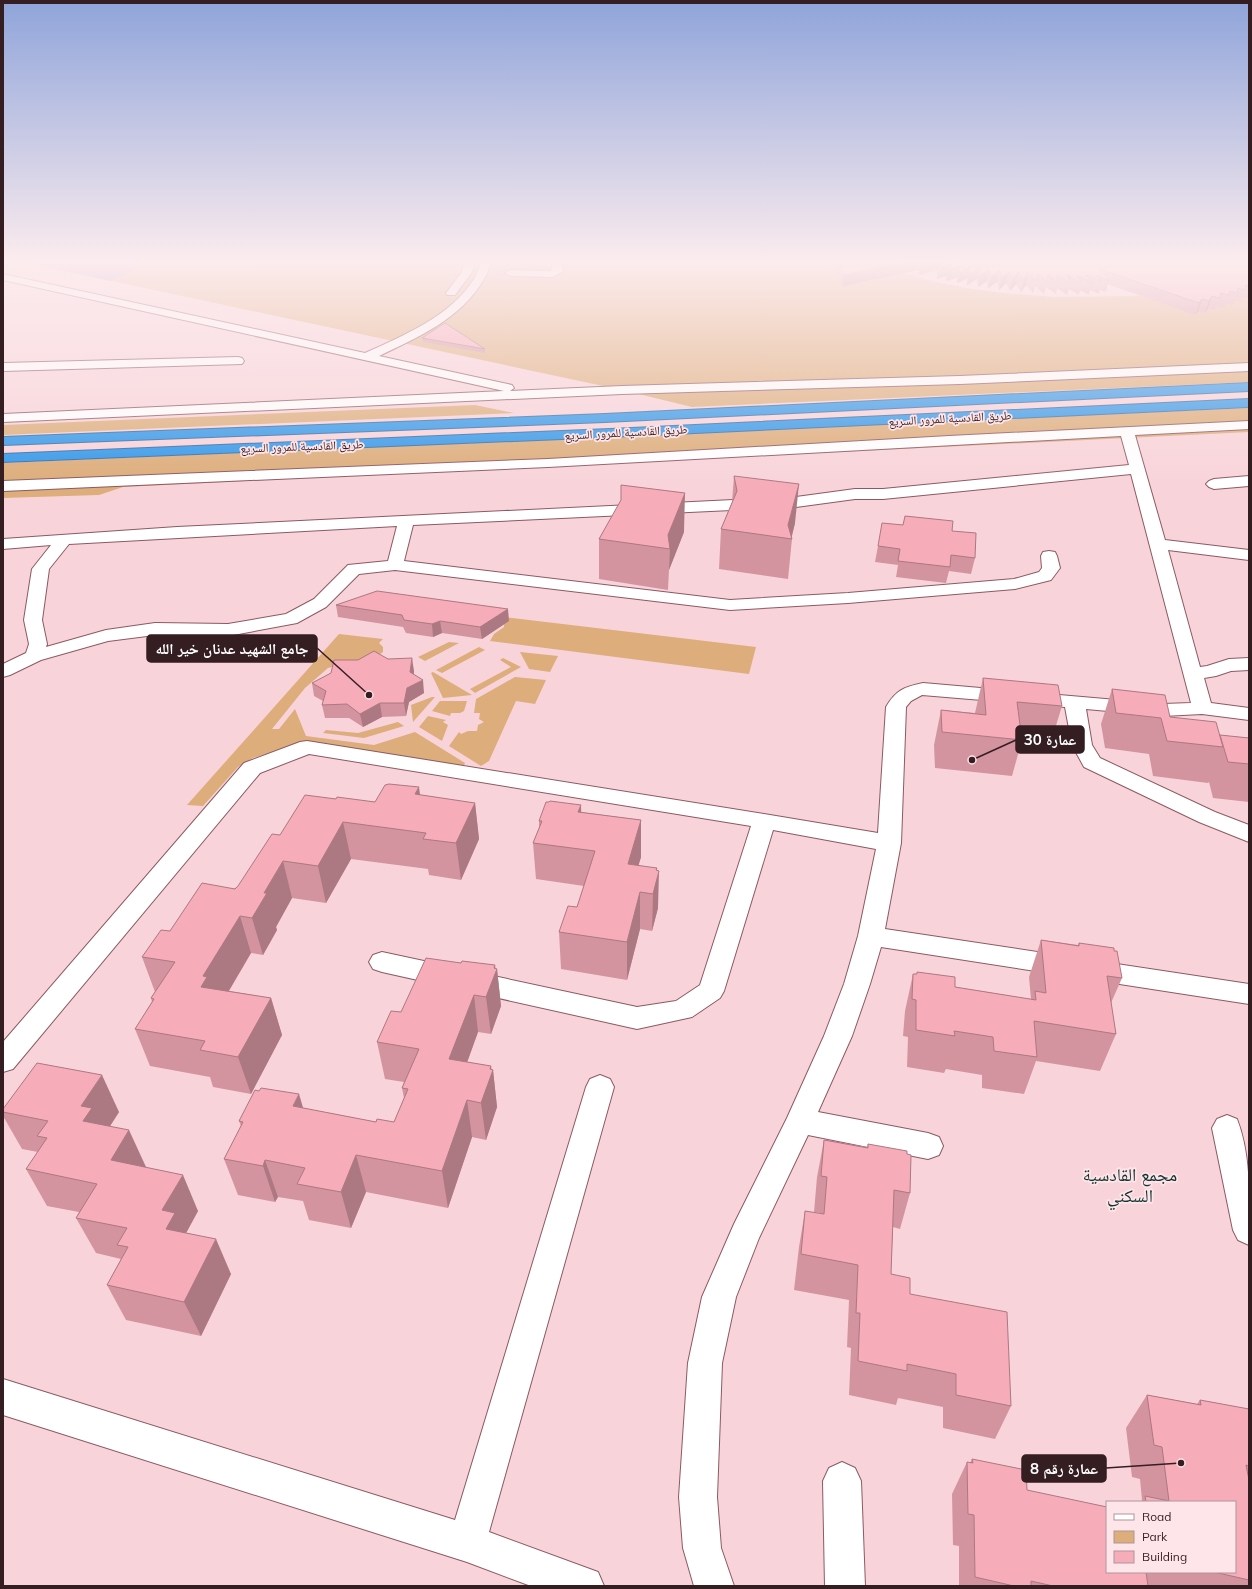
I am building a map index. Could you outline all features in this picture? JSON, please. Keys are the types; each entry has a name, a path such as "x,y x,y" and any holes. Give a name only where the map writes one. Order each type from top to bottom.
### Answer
{"highway":[{"name":"طريق القادسية للمرور السريع","path":"3,441 605,418 1249,387"},
{"name":"طريق القادسية للمرور السريع","path":"3,458 610,433 1249,403"}],"street":[{"path":"270,336 538,394"},
{"path":"351,354 389,336"},
{"path":"367,357 410,336"},
{"path":"3,367 238,361"},
{"path":"3,418 622,390 952,380 1249,367"},
{"path":"3,486 548,463 1249,425"},
{"path":"1127,431 1202,708"},
{"path":"3,544 177,532 796,502 856,494 884,494 1138,469"},
{"path":"1214,484 1249,481"},
{"path":"395,565 406,522"},
{"path":"34,656 38,644 32,620 41,570 64,540"},
{"path":"1158,544 1249,555"},
{"path":"3,671 34,656 106,636 156,630 228,630 291,619 320,603 354,569 395,565 730,605 848,598 1016,584 1045,576 1050,568 1049,556"},
{"path":"1193,673 1209,672 1229,664 1249,664"},
{"path":"714,1586 702,1548 698,1497 705,1363 719,1297 745,1234 800,1122 838,1036 857,984 871,936 889,843 896,706 901,698 912,691 923,689 1074,701 1163,710 1202,708 1249,714"},
{"path":"1074,701 1082,745 1092,762 1206,817 1249,834"},
{"path":"3,1061 252,768 307,748 764,821 889,843"},
{"path":"382,962 637,1018 683,1010 711,991 764,821"},
{"path":"871,936 1249,994"},
{"path":"467,1543 600,1087"},
{"path":"800,1122 928,1146"},
{"path":"1227,1128 1249,1230"},
{"path":"3,1398 467,1543 584,1586"},
{"path":"842,1481 845,1586"}],"green space":[{"path":"370,336 1249,336 1249,382 692,407 622,390"},
{"path":"475,405 514,413 3,435 3,425"},
{"path":"1249,408 1249,432 123,487 99,495 3,498 3,463"},
{"path":"504,617 756,647 749,674 490,641 494,634 504,627"},
{"path":"339,634 383,639 379,643 383,647 383,652 377,656 328,668 305,688 272,729 279,729 295,709 306,736 374,745 415,732 465,763 462,770 300,744 253,758 238,767 203,806 187,805"},
{"path":"449,642 459,643 425,661 418,657"},
{"path":"479,647 485,650 442,673 436,670"},
{"path":"520,652 558,656 550,672 529,669"},
{"path":"503,658 521,667 475,693 470,689 511,667 500,660"},
{"path":"433,672 472,695 443,698 431,673"},
{"path":"515,677 546,680 535,704 516,701 489,761 481,766 449,746 459,732 461,734 468,731 477,731 478,725 484,722 479,719 480,713 474,713 476,699"},
{"path":"435,697 413,722 411,705"},
{"path":"440,701 467,701 464,711 460,713 451,713 450,716 432,711"},
{"path":"428,716 446,720 443,722 448,725 442,741 419,727"},
{"path":"398,722 404,726 364,738 323,733 326,730 358,733"}],"building":[{"path":"425,336 465,336 485,349 422,338"},
{"path":"734,476 799,484 788,525 792,539 721,529 737,491"},
{"path":"621,485 685,493 668,535 670,549 599,539 621,500"},
{"path":"905,516 953,521 952,531 976,533 975,558 951,555 950,567 898,561 900,549 878,546 882,523 903,525"},
{"path":"377,591 508,609 480,627 440,621 432,624 404,620 402,615 336,605"},
{"path":"374,651 388,659 412,658 410,672 423,680 407,688 404,703 380,703 360,714 347,704 322,705 326,691 312,683 331,673 334,660 358,660"},
{"path":"983,678 1058,685 1062,706 1017,702 1022,740 942,732 941,710 986,715"},
{"path":"1112,689 1165,695 1170,717 1216,722 1223,747 1167,741 1161,718 1116,713"},
{"path":"1220,735 1249,738 1249,764 1228,762"},
{"path":"389,784 419,787 415,794 475,803 456,843 423,839 426,833 343,822 318,866 283,861 264,893 267,893 252,918 240,916 203,976 207,977 201,987 271,998 238,1057 200,1050 205,1041 135,1029 154,999 151,998 175,962 142,957 161,930 170,931 202,883 235,889 272,834 280,835 305,795 375,802 385,785"},
{"path":"550,801 581,805 578,812 641,820 628,864 657,868 656,870 659,871 653,894 640,892 627,942 559,932 568,906 577,907 595,851 533,843 542,821 539,821 546,802"},
{"path":"1041,940 1079,946 1079,943 1114,948 1114,951 1117,951 1122,978 1107,976 1116,1034 1034,1021 1037,1057 994,1051 993,1037 954,1031 955,1036 916,1030 916,1000 912,999 913,974 917,974 917,972 955,977 955,987 1036,1000 1035,991 1046,993"},
{"path":"426,958 461,963 462,961 495,965 494,968 497,969 486,997 474,995 449,1059 491,1066 490,1069 493,1070 481,1103 467,1100 442,1171 356,1155 341,1192 297,1184 305,1168 265,1160 263,1166 224,1159 243,1122 239,1121 255,1090 259,1091 261,1088 299,1094 293,1106 376,1122 377,1119 394,1122 408,1089 402,1088 419,1049 377,1042 391,1011 401,1012"},
{"path":"37,1063 102,1075 81,1106 92,1108 83,1121 129,1130 111,1160 183,1175 162,1210 175,1213 166,1229 216,1239 184,1302 107,1285 128,1247 117,1245 127,1228 76,1218 97,1184 26,1169 47,1138 37,1136 48,1121 3,1112 3,1109"},
{"path":"824,1140 868,1148 868,1144 907,1151 907,1154 911,1155 910,1193 894,1190 891,1274 910,1278 910,1294 1007,1312 1011,1406 956,1395 956,1374 907,1364 907,1371 858,1361 860,1313 856,1313 858,1265 801,1254 805,1211 824,1214 827,1177 821,1176"},
{"path":"1147,1395 1201,1405 1200,1400 1249,1409 1249,1466 1246,1465 1249,1480 1249,1580 1218,1573 1236,1573 1236,1501 1169,1501 1162,1447 1154,1445"},
{"path":"972,1459 1026,1470 1027,1490 1106,1507 1106,1573 1146,1573 1148,1586 1053,1586 1031,1581 1031,1586 1014,1586 975,1577 974,1515 968,1514 967,1462 973,1463"},
{"path":"1145,1496 1169,1501 1146,1501"}],"place":[{"name":"جامع الشهيد عدنان خير الله","path":"369,695"},
{"name":"عمارة 30","path":"972,760"},
{"name":"عمارة رقم 8","path":"1181,1463"}],"district":[{"name":"مجمع القادسية السكني","path":"1130,1184"}]}
